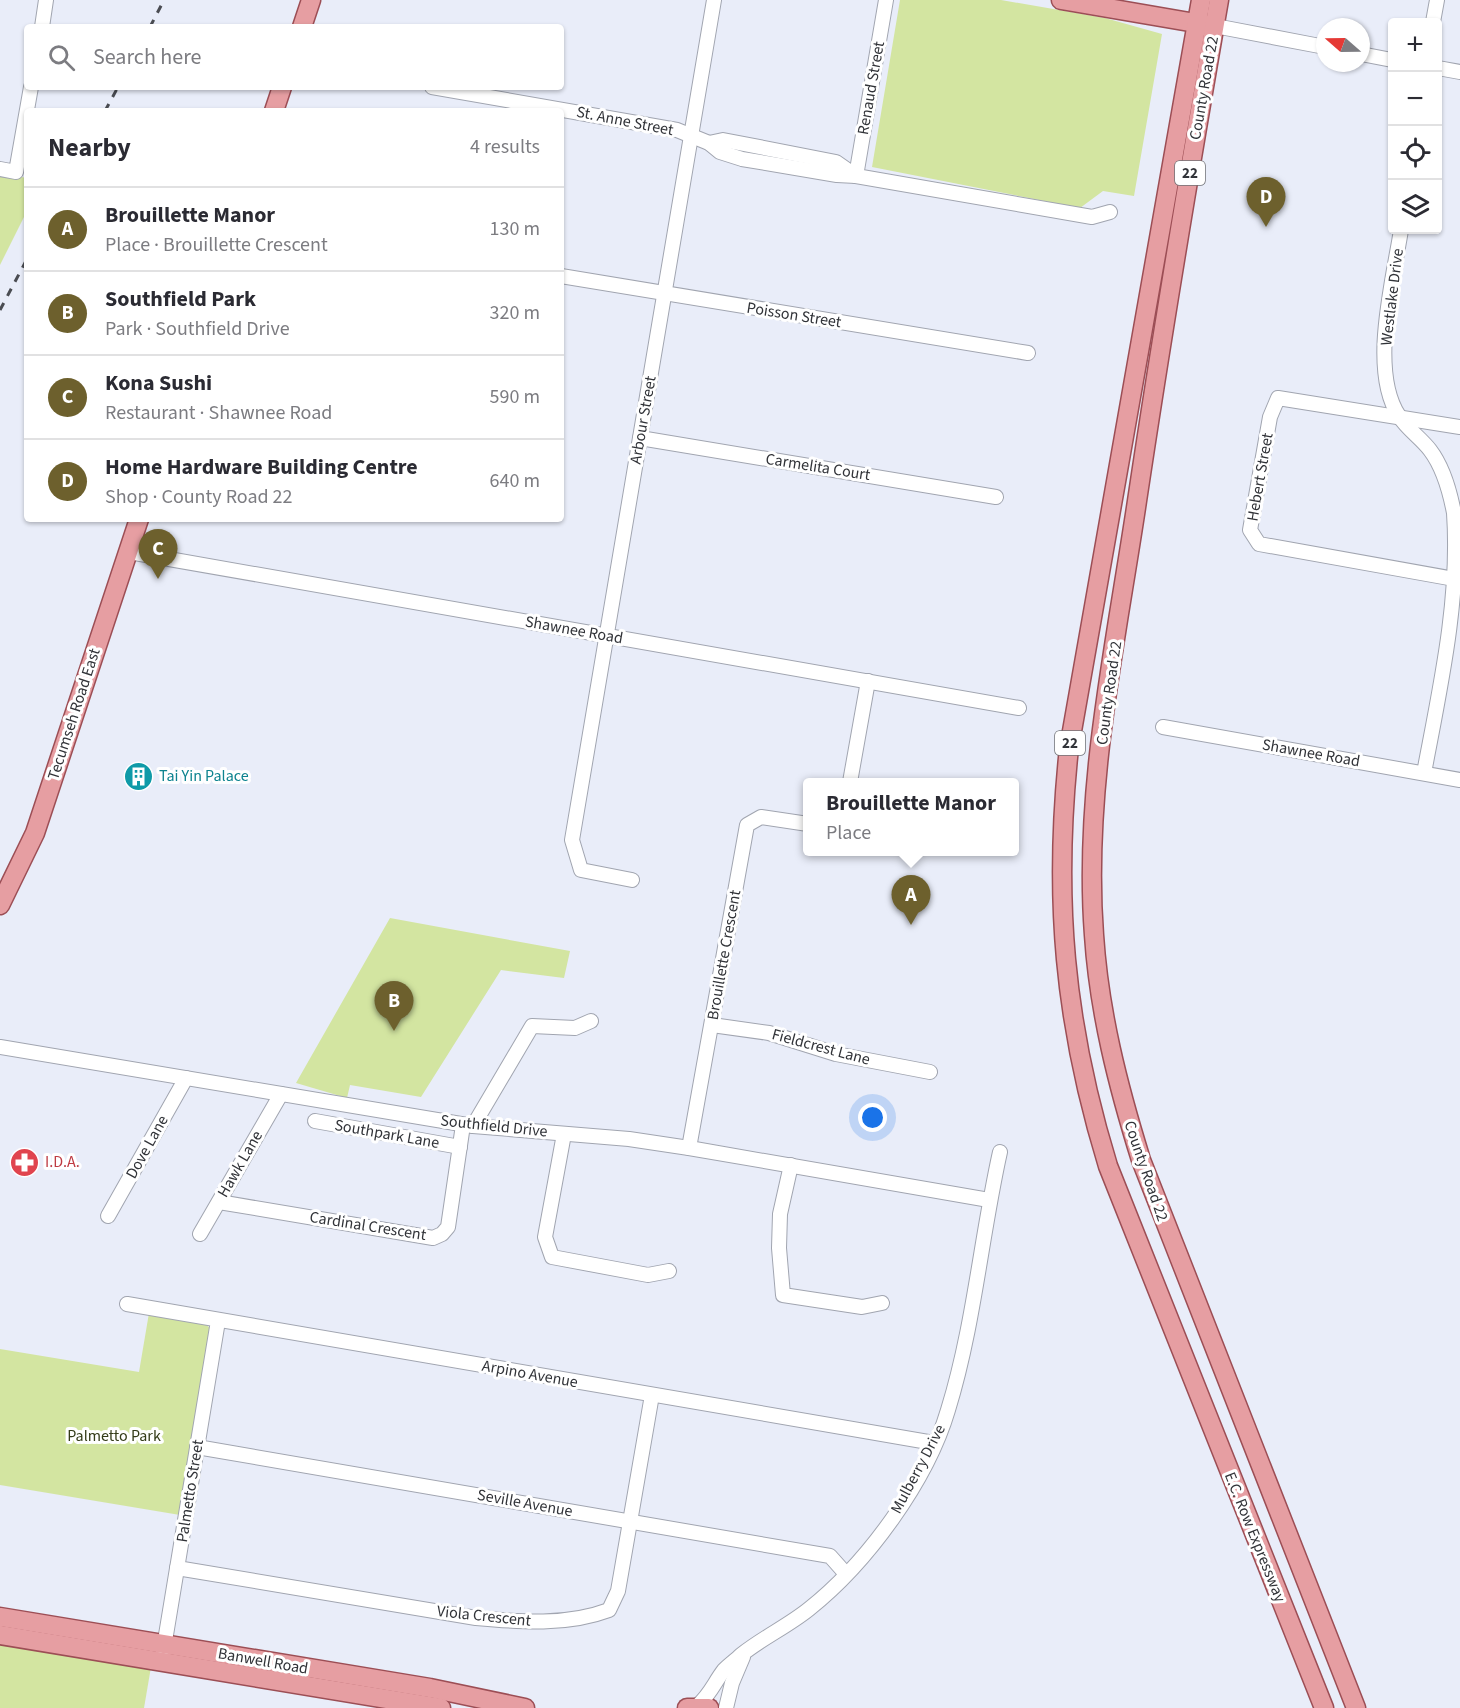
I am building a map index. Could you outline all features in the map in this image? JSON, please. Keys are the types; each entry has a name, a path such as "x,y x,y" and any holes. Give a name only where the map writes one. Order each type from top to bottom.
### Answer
{"main road":[{"path":"303,24 311,0"},
{"path":"1061,0 1206,24"},
{"name":"County Road 22","path":"1201,0 1206,24 1108,700 1096,791 1092,857 1095,945 1103,1011 1119,1088 1141,1160 1223,1373"},
{"name":"County Road 22","path":"1187,1366 1108,1166 1090,1107 1078,1052 1066,974 1060,902 1060,849 1069,748 1083,659 1141,349 1206,24 1219,0"},
{"path":"275,108 281,90"},
{"name":"Tecumseh Road East","path":"0,905 35,832 138,522"},
{"name":"E.C. Row Expressway","path":"1187,1366 1324,1708"},
{"name":"E.C. Row Expressway","path":"1223,1373 1356,1708"},
{"name":"Banwell Road","path":"0,1617 163,1653 441,1708"},
{"name":"Banwell Road","path":"0,1635 163,1653 430,1688 525,1708"}],"street":[{"path":"42,24 46,0"},
{"name":"Arbour Street","path":"632,880 581,870 572,840 714,0"},
{"name":"Renaud Street","path":"856,176 886,0"},
{"path":"1434,18 1437,0"},
{"path":"1206,24 1316,45"},
{"path":"1370,56 1388,59"},
{"path":"1442,69 1460,72"},
{"path":"27,108 30,90"},
{"name":"St. Anne Street","path":"446,90 518,106"},
{"name":"St. Anne Street","path":"564,113 677,130 709,143 720,152 742,159 837,176 856,176 1092,217 1110,212"},
{"path":"0,169 16,172 24,127"},
{"name":"Westlake Drive","path":"1400,234 1385,336 1386,388 1399,416 1431,451 1446,481 1454,514 1458,580 1455,610 1424,773"},
{"name":"Poisson Street","path":"564,277 1028,353"},
{"name":"Hebert Street","path":"1399,416 1278,398 1270,417 1251,530 1259,544 1458,580"},
{"path":"1399,416 1460,427"},
{"name":"Carmelita Court","path":"640,438 996,497"},
{"name":"Shawnee Road","path":"129,552 1019,708"},
{"path":"851,778 868,681"},
{"name":"Shawnee Road","path":"1163,727 1460,780"},
{"name":"Brouillette Crescent","path":"689,1148 747,825 761,817 803,823"},
{"path":"468,1125 532,1026 575,1028 591,1021"},
{"name":"Fieldcrest Lane","path":"712,1024 769,1033 836,1054 930,1072"},
{"name":"Southfield Drive","path":"0,1047 468,1125 689,1148 989,1200"},
{"name":"Dove Lane","path":"108,1216 186,1078"},
{"name":"Hawk Lane","path":"200,1234 281,1094"},
{"name":"Southpark Lane","path":"315,1121 460,1147"},
{"name":"Cardinal Crescent","path":"219,1202 433,1238 442,1234 448,1227 460,1147 468,1125"},
{"path":"564,1134 545,1237 552,1257 648,1275 669,1271"},
{"name":"Mulberry Drive","path":"698,1707 713,1691 724,1670 810,1609 846,1574 894,1515 934,1443 948,1412 968,1329 989,1200 1000,1152"},
{"path":"791,1165 780,1214 779,1248 783,1295 862,1307 882,1303"},
{"name":"Arpino Avenue","path":"126,1304 934,1443"},
{"name":"Palmetto Street","path":"163,1653 218,1321"},
{"name":"Viola Crescent","path":"177,1568 476,1618 525,1622 588,1618 609,1610 618,1591 652,1395"},
{"name":"Seville Avenue","path":"197,1447 830,1556 846,1574"},
{"path":"726,1708 732,1683 745,1653"}],"green space":[{"path":"900,0 1001,0 1105,18 1162,34 1134,196 1103,191 1080,208 872,167"},
{"path":"0,173 24,177 24,217 0,265"},
{"path":"390,918 570,951 564,978 501,970 421,1097 350,1085 347,1098 296,1083"},
{"name":"Palmetto Park","path":"149,1313 203,1322 211,1329 180,1515 0,1485 0,1349 139,1372"},
{"path":"0,1643 151,1667 144,1708 0,1708"}],"railway":[{"path":"152,24 164,0"},
{"path":"107,108 116,90"},
{"path":"0,310 24,265"}],"place":[{"name":"Home Hardware Building Centre","path":"1266,227"},
{"name":"Kona Sushi","path":"158,579"},
{"name":"Tai Yin Palace","path":"138,776"},
{"name":"Brouillette Manor","path":"911,925"},
{"name":"Southfield Park","path":"394,1031"},
{"name":"I.D.A.","path":"24,1162"}]}
